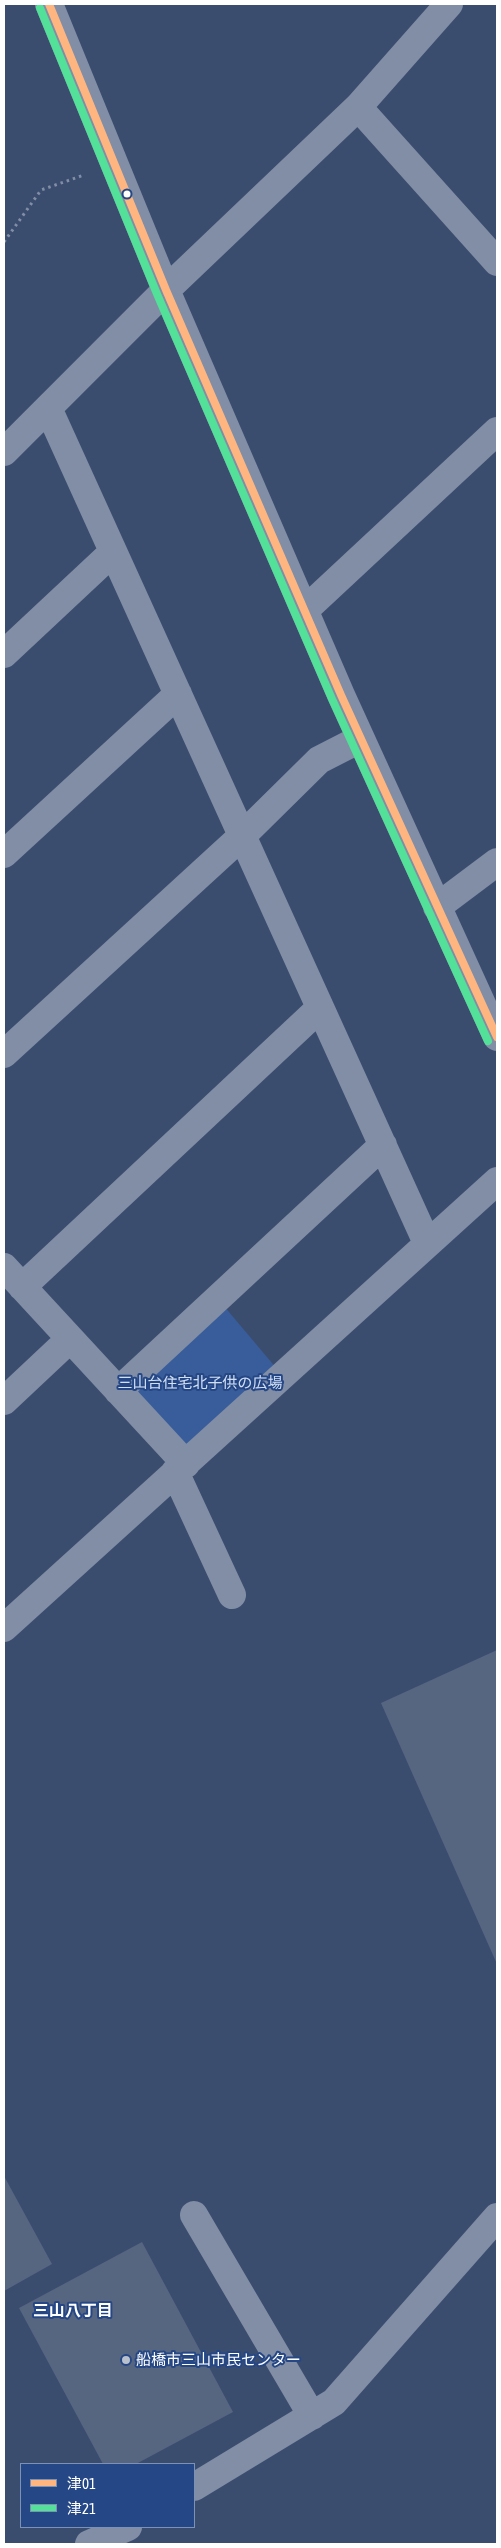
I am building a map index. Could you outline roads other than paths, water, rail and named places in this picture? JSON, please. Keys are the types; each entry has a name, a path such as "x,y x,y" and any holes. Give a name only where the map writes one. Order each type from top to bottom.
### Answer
{"street":[{"path":"49,4 166,290 360,739 497,1037"},
{"path":"4,452 166,290 358,107 450,4"},
{"path":"358,107 497,262"},
{"path":"48,408 426,1243"},
{"path":"305,610 497,430"},
{"path":"4,654 113,552"},
{"path":"4,854 178,694"},
{"path":"4,1054 242,836 319,760 360,739"},
{"path":"437,907 497,862"},
{"path":"22,1287 320,1008"},
{"path":"118,1391 383,1145"},
{"path":"4,1628 426,1243 497,1181"},
{"path":"4,1267 118,1391 180,1468 232,1595"},
{"path":"4,1401 70,1339"},
{"path":"194,2215 312,2416"},
{"path":"195,2486 334,2402 497,2218"},
{"path":"89,2544 126,2528"}],"place":[{"name":"船橋市三山市民センター","path":"126,2360"}],"district":[{"name":"三山八丁目","path":"73,2311"}],"park label":[{"name":"三山台住宅北子供の広場","path":"200,1383"}]}
